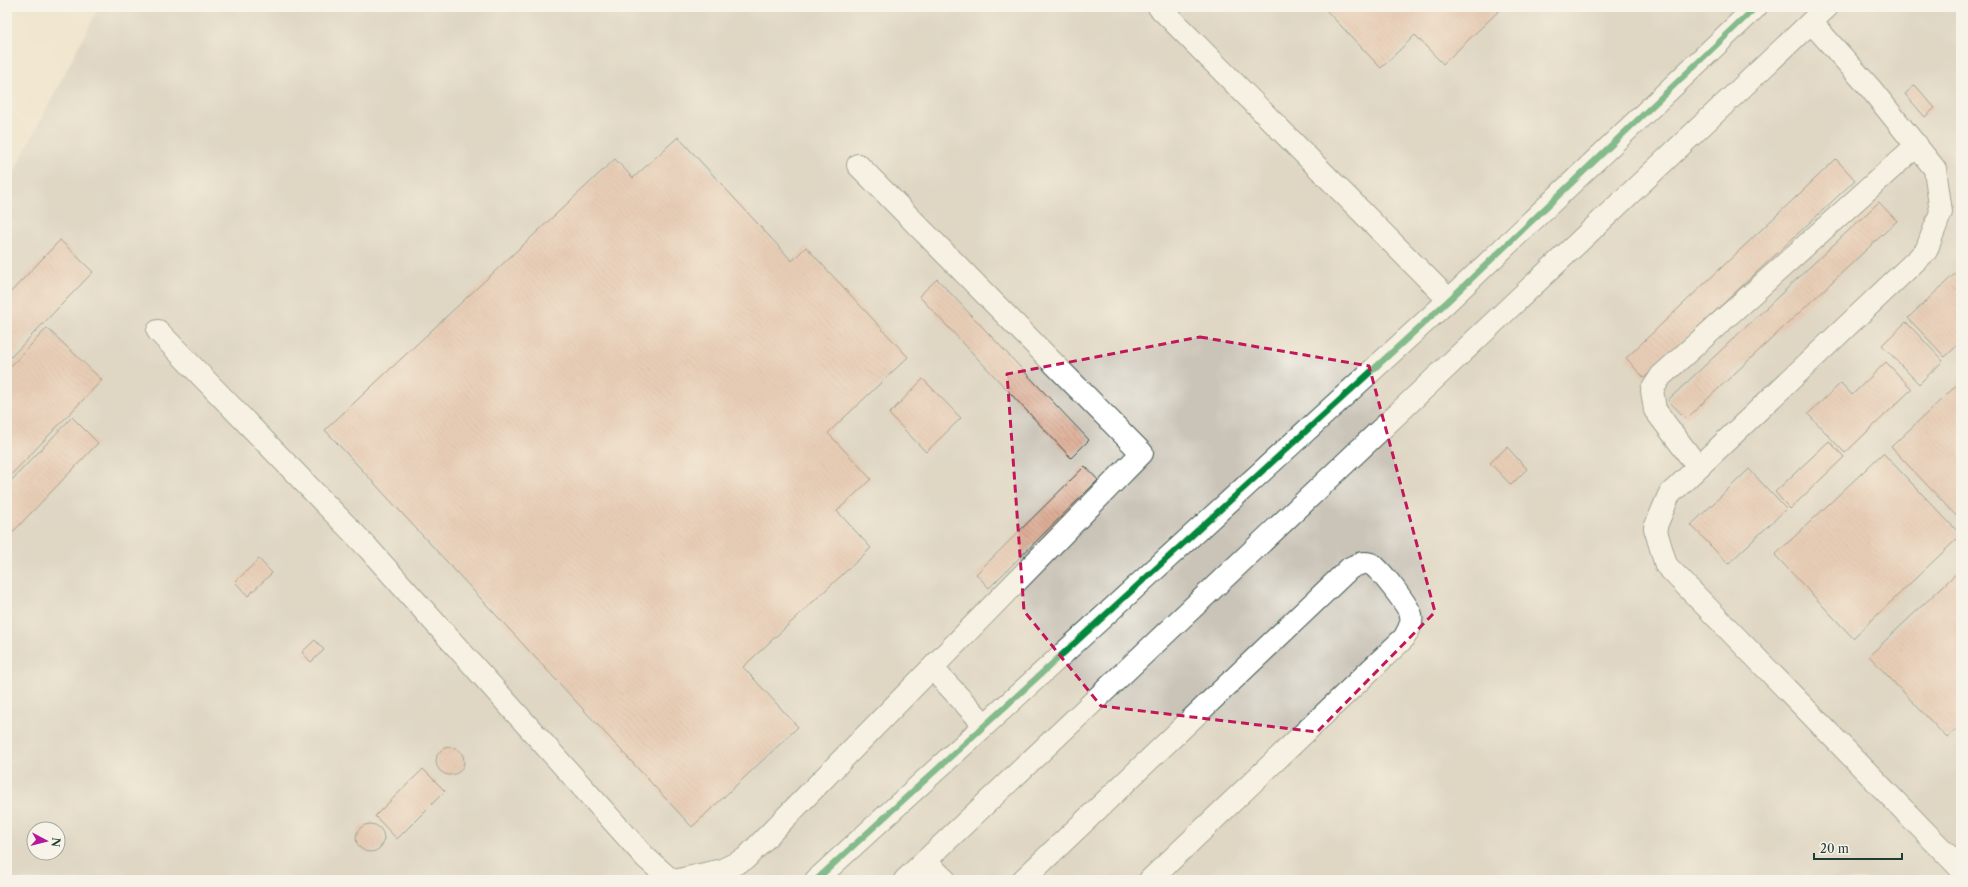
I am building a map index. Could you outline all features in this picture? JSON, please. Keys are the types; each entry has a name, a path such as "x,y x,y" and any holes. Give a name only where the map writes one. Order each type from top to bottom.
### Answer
{"street":[{"path":"1159,7 1449,300"},
{"path":"816,880 1449,300 1756,7"},
{"path":"905,880 1827,7"},
{"path":"1811,22 1871,89 1935,169 1941,212 1926,250 1669,495 1655,528 1666,565 1961,868"},
{"path":"1698,467 1655,410 1652,390 1661,376 1917,145"},
{"path":"679,880 722,870 745,859 1142,453 858,165"},
{"path":"158,331 368,548 646,858 671,880"},
{"path":"1023,880 1350,568 1363,562 1372,564 1398,593 1410,615 1411,625 1404,638 1150,880"},
{"path":"932,668 985,725"},
{"path":"925,861 945,880"}],"highlighted area":[{"path":"1200,337 1369,366 1435,612 1317,732 1101,706 1024,611 1007,374"}],"shaded area":[{"path":"99,7 1961,7 1961,880 7,880 7,185"}],"building":[{"path":"1323,7 1503,7 1443,64 1415,35 1381,68"},
{"path":"1915,85 1935,108 1925,117 1905,94"},
{"path":"678,137 792,261 806,247 908,357 828,433 871,479 837,511 871,548 743,667 798,727 692,827 325,430 615,159 633,178"},
{"path":"1836,159 1855,180 1644,378 1626,358"},
{"path":"1879,202 1897,221 1686,419 1668,400"},
{"path":"60,240 93,272 7,361 7,296"},
{"path":"1961,268 1961,342 1945,357 1908,318"},
{"path":"937,279 1089,440 1071,458 919,296"},
{"path":"1906,322 1943,361 1919,384 1882,345"},
{"path":"47,328 102,380 7,479 7,370"},
{"path":"1886,362 1912,389 1845,453 1808,414 1841,383 1852,395"},
{"path":"923,379 961,418 926,452 889,414"},
{"path":"1961,381 1961,521 1891,447"},
{"path":"72,417 98,443 7,538 7,485"},
{"path":"1829,441 1844,457 1790,509 1775,492"},
{"path":"1507,447 1527,469 1511,485 1490,463"},
{"path":"1883,453 1961,535 1853,638 1775,555"},
{"path":"1085,466 1098,480 989,588 976,574"},
{"path":"1749,469 1786,509 1728,564 1691,525"},
{"path":"259,559 272,573 248,596 235,582"},
{"path":"1961,569 1961,725 1947,738 1869,656"},
{"path":"315,640 324,650 311,662 302,652"},
{"path":"450,747 460,751 464,761 460,771 450,775 440,771 436,761 440,751"},
{"path":"423,769 445,791 397,839 375,816"},
{"path":"370,824 380,828 384,838 380,848 370,852 360,848 356,838 360,828"}],"cycle path":[{"path":"816,880 1449,300 1756,7"}]}
